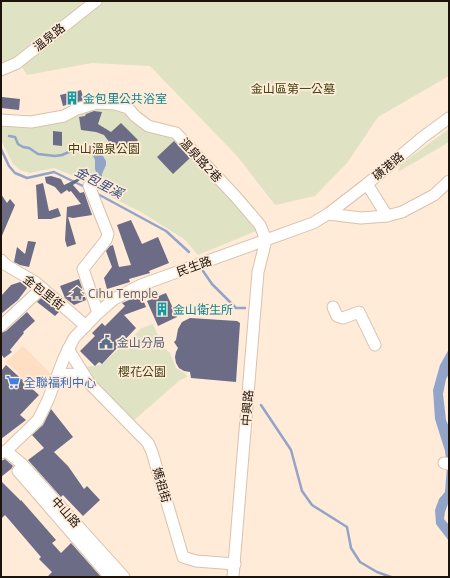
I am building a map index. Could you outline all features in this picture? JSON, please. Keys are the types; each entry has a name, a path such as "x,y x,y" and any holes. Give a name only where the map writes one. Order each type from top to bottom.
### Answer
{"street":[{"name":"溫泉路","path":"1,70 17,63 96,1"},
{"name":"溫泉路2巷","path":"1,120 31,122 64,116 77,109 97,104 115,104 128,108 135,116 148,126 176,133 236,196 260,224 266,240"},
{"name":"磺港路","path":"328,214 367,184 418,141 449,118"},
{"path":"367,184 387,216"},
{"path":"328,214 361,218 387,216 402,212 434,195 448,184"},
{"path":"89,186 108,234 106,240 82,269 98,313"},
{"name":"民生路","path":"2,450 38,420 74,338 114,299 141,285 266,240 328,214"},
{"name":"中興路","path":"233,577 258,272 266,240"},
{"name":"金包里街","path":"1,260 6,265 35,282 86,326"},
{"path":"1,326 42,288"},
{"path":"333,307 337,316 343,318 360,312 375,345"},
{"name":"媽祖街","path":"68,350 90,384 148,443 183,557 196,560 235,564"},
{"name":"媽祖街","path":"57,379 63,375 74,374 90,384"},
{"name":"中山路","path":"2,450 110,577"},
{"name":"中山路","path":"2,450 22,464 124,577"}],"shaded area":[{"path":"23,346 51,374 47,383 40,377 32,385 6,362"}],"green space":[{"path":"1,1 88,1 17,60 1,67"},
{"name":"金山區第一公墓","path":"102,1 449,1 449,76 378,117 347,163 315,196 275,205 238,157 150,66 92,63 27,75 20,64"},
{"name":"中山溫泉公園","path":"95,107 114,107 150,130 175,137 257,226 256,231 198,255 184,239 141,212 85,184 74,176 54,168 30,173 20,170 13,164 1,140 1,123 41,123 79,116 79,111"},
{"path":"449,129 449,142 398,172 400,165"},
{"name":"櫻花公園","path":"153,324 163,347 170,353 176,368 186,374 187,377 180,380 132,422 81,367 102,364 142,328"}],"water":[{"path":"93,147 103,156 106,161 102,174 102,182 99,181 93,156 82,150"},
{"path":"449,349 449,374 446,379 443,394 446,420 449,427 449,501 444,519 449,525 449,541 436,524 435,510 439,499 445,492 447,466 445,451 435,419 433,390 440,365"}],"building":[{"name":"金包里公共浴室","path":"81,90 84,100 63,106 60,95"},
{"path":"2,97 20,99 19,110 1,108"},
{"path":"94,111 102,112 98,124 111,132 121,123 138,140 125,153 122,150 119,151 112,146 104,135 96,132 81,130 79,117 85,116 86,114"},
{"path":"53,131 62,132 62,146 53,145"},
{"path":"174,141 190,158 173,174 157,157"},
{"path":"51,176 61,179 64,185 79,178 80,180 73,185 80,193 84,192 92,215 73,218 68,217 76,244 67,247 65,240 67,207 81,204 71,191 69,192 67,190 61,194 55,187 46,183 45,177"},
{"path":"43,183 49,211 58,208 61,216 51,219 38,219 36,185"},
{"path":"1,194 7,203 10,199 15,205 1,238"},
{"path":"131,220 142,244 158,237 169,263 149,271 150,273 129,279 130,282 107,289 104,278 112,267 106,251 110,246 113,245 119,267 131,265 117,225"},
{"path":"28,241 36,242 29,267 14,262 17,247 25,254"},
{"path":"79,279 86,300 74,305 65,298 60,286"},
{"path":"20,282 25,284 27,288 18,300 1,314 1,296 11,285"},
{"name":"金山衛生所","path":"166,293 177,317 158,326 147,301"},
{"name":"金山分局","path":"141,295 146,307 124,315 136,328 102,364 99,362 95,366 80,351 95,336 92,333 102,323 105,326 125,306 122,303"},
{"path":"42,297 59,312 55,316 37,302"},
{"path":"27,312 35,321 23,332 24,333 10,350 12,352 4,358 1,354 1,333 6,331"},
{"path":"190,318 237,321 240,323 236,382 191,378 190,372 179,368 175,357 178,348 174,342 182,322"},
{"path":"6,365 39,395 20,415 26,420 1,439 1,371"},
{"path":"51,409 73,437 54,452 68,466 84,489 87,486 100,500 83,516 63,495 61,497 28,460 44,448 32,435 43,425"},
{"path":"5,459 13,466 1,477 1,461"},
{"path":"1,481 21,500 56,540 52,543 61,553 71,543 101,577 47,577 52,572 39,559 41,557 5,515 1,519"}],"waterway":[{"path":"9,136 15,137 18,144 29,148 38,154 55,156 71,151 82,150"},
{"name":"金包里溪","path":"1,149 9,166 15,173 27,178 54,172 87,188"},
{"name":"金包里溪","path":"96,193 166,231 189,252"},
{"name":"金包里溪","path":"203,271 212,284 236,308 245,308"},
{"name":"金包里溪","path":"261,405 291,450 302,491 312,505 347,527 351,548 360,562 377,572 391,577"}],"place":[{"name":"金包里公共浴室","path":"72,98"},
{"name":"Cihu Temple","path":"77,293"},
{"name":"金山衛生所","path":"162,309"},
{"name":"金山分局","path":"106,342"},
{"name":"全聯福利中心","path":"13,382"}]}
